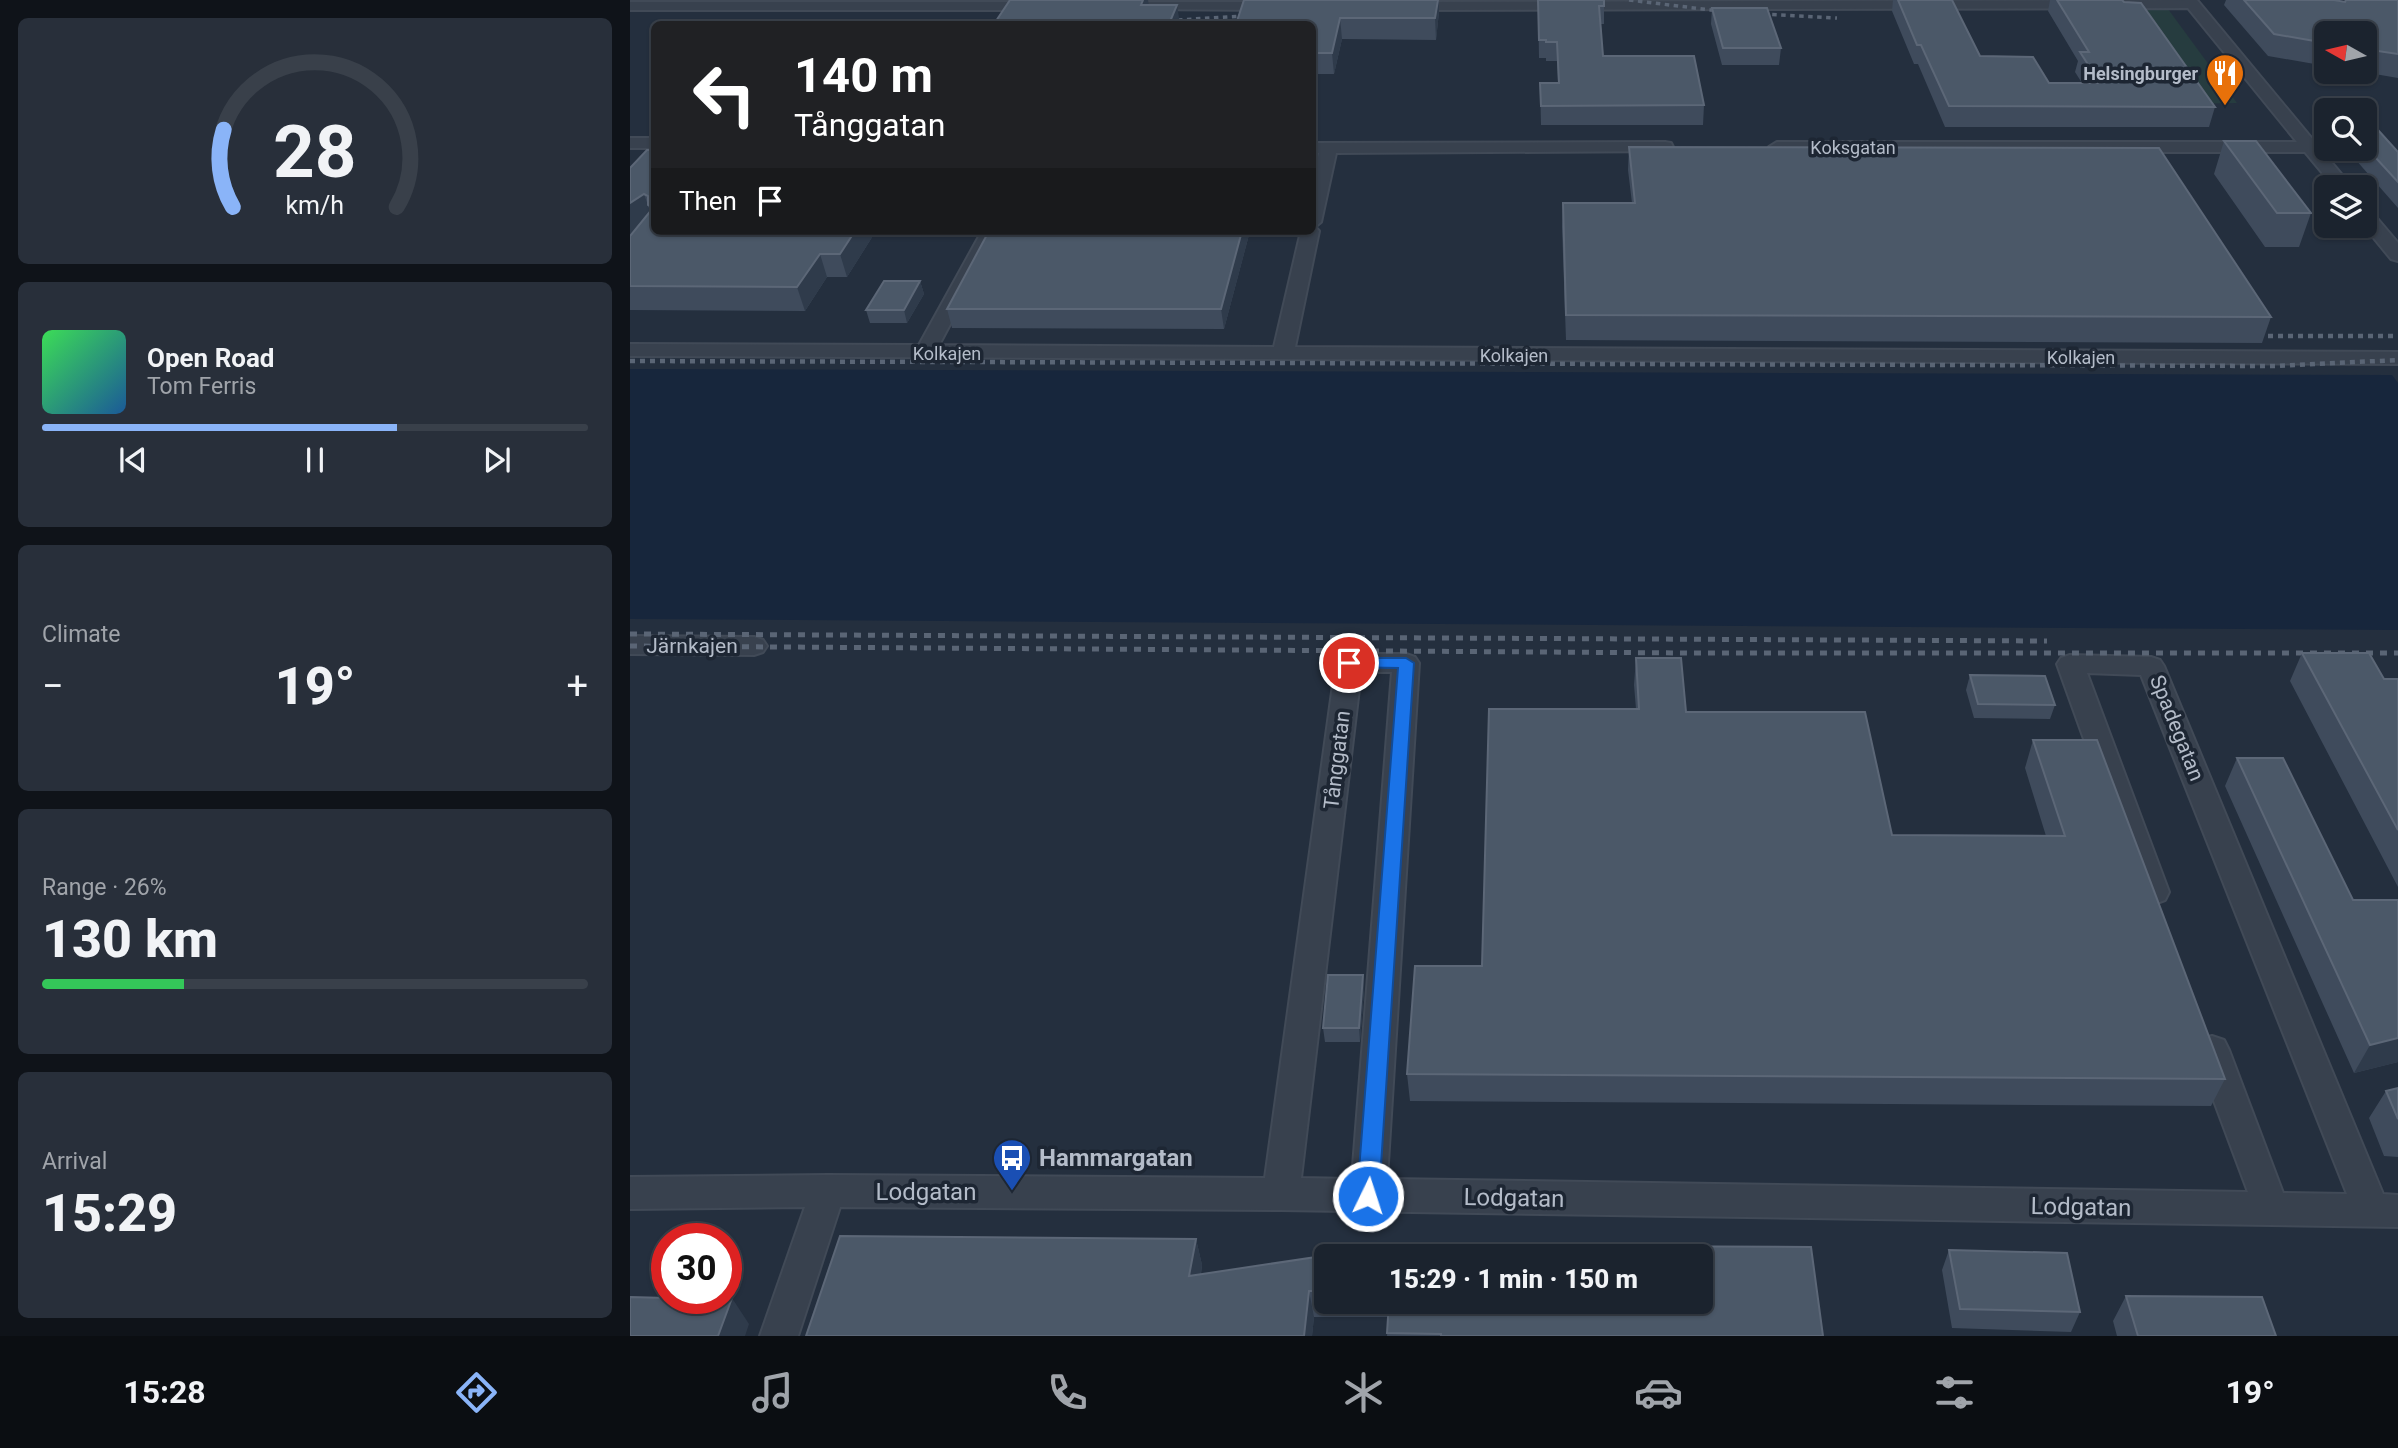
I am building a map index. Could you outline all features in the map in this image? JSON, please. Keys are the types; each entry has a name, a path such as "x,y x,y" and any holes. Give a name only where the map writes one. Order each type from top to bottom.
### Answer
{"street":[{"path":"1390,6 2191,2 2333,175"},
{"path":"1220,21 1225,3"},
{"path":"1128,6 1225,3 1293,6"},
{"path":"630,6 1058,6"},
{"path":"630,143 651,143"},
{"path":"1316,189 1321,148 1676,147"},
{"name":"Koksgatan","path":"1760,147 2310,148"},
{"path":"2377,230 2398,255"},
{"path":"925,353 989,235"},
{"path":"1283,354 1309,235"},
{"name":"Kolkajen","path":"630,350 2398,358"},
{"name":"Järnkajen","path":"630,645 754,646"},
{"name":"Tånggatan","path":"1281,1194 1349,663 1406,663 1368,1196"},
{"name":"Spadegatan","path":"2165,920 2070,664 2151,666 2385,1211"},
{"path":"2202,1023 2272,1210"},
{"path":"779,1336 828,1191"},
{"name":"Lodgatan","path":"630,1193 828,1191 1281,1194 2385,1211"}],"green space":[{"path":"2120,8 2168,9 2237,103 2183,104"}],"water":[{"path":"630,369 2392,375 2398,383 2398,630 630,619"}],"building":[{"path":"1010,0 1143,0 1141,5 1177,5 1170,21 996,21"},
{"path":"1244,0 1438,0 1435,18 1340,18 1332,53 1316,53 1316,21 1237,21"},
{"path":"1538,0 1604,0 1604,6 1599,6 1603,56 1694,56 1704,105 1541,106 1540,83 1559,83 1557,42 1539,40"},
{"path":"1898,0 1952,0 1980,56 2033,57 2049,83 2100,83 2080,52 2089,52 2057,0 2122,0 2141,3 2215,107 1949,106 1921,45 1917,45"},
{"path":"2244,0 2398,0 2398,54 2377,51 2377,21 2314,21 2314,41 2274,34"},
{"path":"1712,8 1767,8 1781,48 1723,48"},
{"path":"2377,129 2398,152 2398,182 2377,159"},
{"path":"2224,141 2256,141 2311,213 2277,213"},
{"path":"1629,147 2159,148 2271,317 1566,315 1563,203 1635,203"},
{"path":"647,150 651,150 651,207 648,205 648,196 644,194 630,203 630,168"},
{"path":"651,210 651,235 852,235 840,254 820,254 797,287 630,286 630,236"},
{"path":"987,235 1241,235 1221,309 947,309"},
{"path":"884,281 920,281 904,310 866,310"},
{"path":"2302,653 2369,653 2384,679 2398,679 2398,830"},
{"path":"1636,658 1681,658 1686,712 1865,712 1892,835 2065,836 2033,740 2097,740 2225,1079 1407,1074 1415,966 1482,966 1489,709 1639,709"},
{"path":"1970,675 2045,676 2055,705 1978,704"},
{"path":"2237,758 2283,758 2353,900 2398,900 2398,1038 2370,1045"},
{"path":"1328,975 1363,975 1359,1028 1323,1028"},
{"path":"2398,1088 2398,1119 2386,1091"},
{"path":"840,1236 1196,1239 1189,1276 1314,1257 1314,1291 1309,1291 1304,1336 806,1336"},
{"path":"1713,1247 1811,1247 1823,1336 1441,1336 1387,1333 1388,1314 1713,1314"},
{"path":"1949,1250 2067,1253 2080,1312 1960,1309"},
{"path":"2126,1296 2262,1297 2276,1336 2138,1336"},
{"path":"630,1297 651,1298 651,1314 726,1314 718,1336 630,1336"}],"railway":[{"path":"1629,0 1727,12 1837,18"},
{"path":"1160,21 1244,16"},
{"path":"2258,336 2398,336"},
{"path":"630,361 2275,366 2398,360"},
{"path":"630,634 2047,641"},
{"path":"630,646 1690,653 2398,653"}],"place":[{"name":"Helsingburger","path":"2225,107"},
{"name":"Hammargatan","path":"1012,1192"}],"route":[{"path":"1349,663 1406,663 1368,1196"}]}
